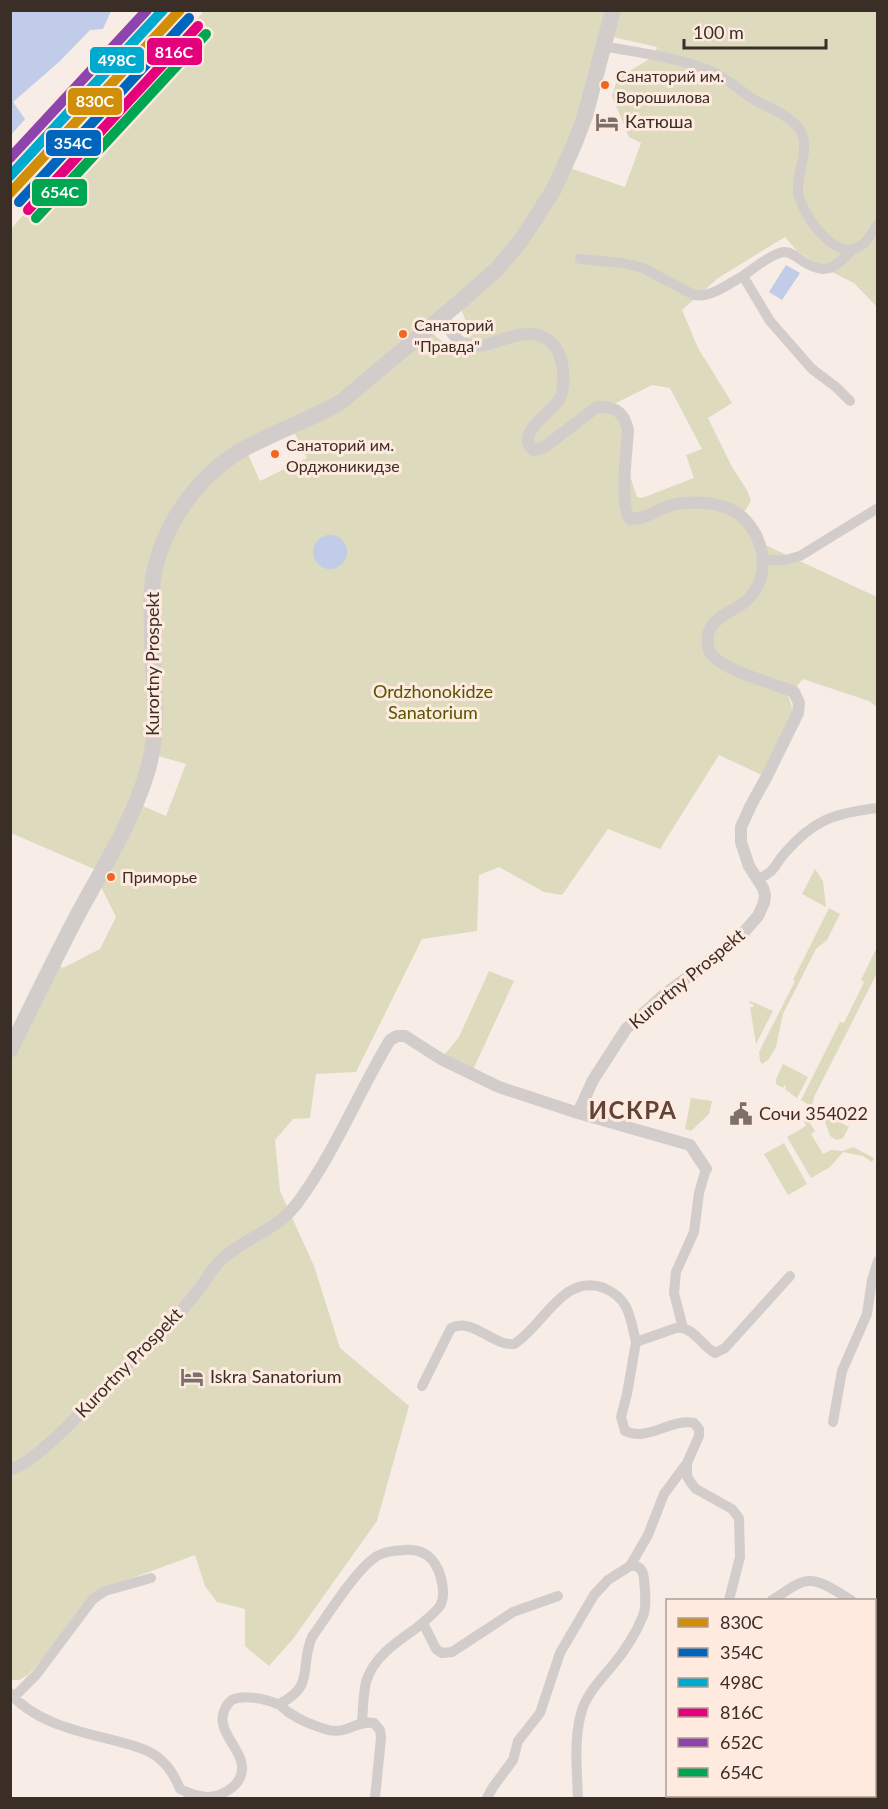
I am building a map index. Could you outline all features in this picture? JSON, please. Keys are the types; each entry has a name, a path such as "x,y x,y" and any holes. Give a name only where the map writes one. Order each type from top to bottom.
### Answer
{"main road":[{"name":"Kurortny Prospekt","path":"10,1050 67,934 137,803 147,771 154,734 152,598 158,556 168,529 195,490 216,468 245,449 341,402 498,268 522,239 547,201 574,145 585,116 613,10"}],"street":[{"path":"603,46 664,57 712,71 794,123 800,130 806,145 798,191 802,208 823,236 835,246 846,250 863,245 878,224"},
{"path":"580,259 623,263 644,268 694,295 701,296 711,294 782,252 792,253 817,269 825,270 838,265 853,249"},
{"path":"743,276 770,321 812,369 850,401"},
{"path":"443,316 451,332 467,345 482,345 515,335 533,334 548,339 557,349 562,361 562,394 531,432 527,440 533,450 543,448 597,407 608,407 621,414 628,430 624,487 627,517 633,520 671,505 689,502 726,507 736,512 748,524 761,543 764,560 785,560 800,556 878,508"},
{"name":"Kurortny Prospekt","path":"578,1113 593,1080 626,1029 666,993 720,954 758,916 764,903 765,895 749,866 741,842 741,827 798,713 799,704 794,692 743,674 716,659 708,642 710,628 716,621 746,601 753,593 762,573 764,560"},
{"path":"758,879 776,868 782,856 801,836 820,821 841,813 878,808"},
{"name":"Kurortny Prospekt","path":"10,1469 15,1469 29,1460 65,1428 127,1364 147,1349 226,1255 265,1232 282,1220 291,1210 334,1144 390,1040 397,1036 405,1036 441,1059 499,1087 578,1113 690,1145 706,1169 699,1193 694,1232 676,1272 674,1293 682,1328"},
{"path":"832,1422 842,1371 867,1314 872,1280 878,1260"},
{"path":"636,1342 682,1328 693,1333 711,1351 715,1353 720,1351 790,1276"},
{"path":"422,1386 451,1328 461,1324 502,1343 514,1344 564,1295 576,1287 596,1285 608,1290 624,1302 628,1309 636,1342 621,1418 625,1431 637,1435 647,1434 686,1421 694,1423 699,1429 699,1436 687,1463 664,1494 648,1535 630,1566 608,1580 594,1595 560,1653 540,1713 518,1741 513,1760 487,1798"},
{"path":"687,1463 687,1476 696,1490 732,1509 740,1518 740,1557 729,1599"},
{"path":"279,1704 290,1698 304,1680 312,1637 363,1567 380,1554 389,1551 409,1549 418,1551 427,1555 441,1576 441,1604 423,1623 380,1657 375,1664 365,1689 362,1723"},
{"path":"578,1798 578,1724 583,1707 591,1692 624,1649 645,1609 644,1576 637,1566 630,1566"},
{"path":"151,1578 105,1591 93,1599 36,1675 12,1695 49,1721 78,1732 148,1751 163,1761 175,1777 176,1794 208,1797 224,1794 239,1780 242,1771 241,1761 226,1734 222,1721 225,1708 232,1700 258,1698 279,1704 304,1722 329,1730 344,1730 362,1723 374,1722 380,1730 380,1755 375,1798"},
{"path":"774,1599 803,1582 812,1581 849,1599"},
{"path":"423,1623 436,1649 442,1653 452,1652 513,1612 558,1596"}],"green space":[{"name":"Ordzhonokidze Sanatorium","path":"204,11 877,11 877,307 854,283 818,265 797,251 785,237 718,278 682,310 698,348 732,403 708,418 751,501 745,511 737,512 761,543 877,597 877,707 869,701 803,679 788,696 792,706 790,727 781,748 764,776 719,755 660,849 608,829 562,895 544,892 499,867 479,875 477,931 422,939 356,1072 316,1074 310,1118 293,1119 275,1140 280,1191 314,1266 340,1348 409,1406 377,1521 293,1639 269,1666 245,1646 245,1609 217,1602 205,1586 195,1555 105,1588 28,1675 19,1680 11,1680 11,1055 57,964 63,968 100,949 116,917 100,885 101,872 11,833 11,229","holes":["613,37 657,47 654,56 617,79 612,96 629,137 641,143 625,187 564,166","459,303 469,330 463,344 448,346 427,329","652,385 670,388 702,449 686,455 694,478 642,498 637,497 628,470 626,421 608,407","291,426 307,458 260,481 246,450","155,755 186,764 166,816 138,804"]},
{"path":"815,869 823,881 826,907 802,894"},
{"path":"829,908 840,914 827,940 816,949 783,1014 776,1047 769,1059 762,1064 759,1052"},
{"path":"877,947 877,973 813,1103 809,1105 801,1100 840,1022 844,1023 864,982 861,980"},
{"path":"489,971 514,981 471,1074 441,1059 459,1037"},
{"path":"750,1001 773,1011 756,1044 750,1007 754,1005 749,1003"},
{"path":"783,1064 808,1077 797,1098 785,1089 786,1086 784,1085 783,1088 776,1084"},
{"path":"691,1098 712,1101 709,1114 691,1131 685,1129"},
{"path":"822,1113 849,1127 843,1138 837,1140 830,1136"},
{"path":"808,1120 815,1131 811,1134 823,1154 831,1150 843,1151 853,1147 874,1158 872,1162 863,1156 843,1152 830,1167 811,1178 787,1137 806,1126 804,1121"},
{"path":"784,1143 807,1184 788,1195 764,1154"}],"water":[{"path":"11,10 111,11 103,29 90,30 59,62 13,102 25,119 11,135"},
{"path":"786,265 800,273 782,300 769,292"},
{"path":"330,535 342,540 347,552 342,564 330,569 318,564 313,552 318,540"}],"transit line":[{"name":"652С","path":"10,158 147,10"},
{"name":"498С","path":"10,176 163,10"},
{"name":"830С","path":"10,193 180,10"},
{"name":"354С","path":"19,202 189,18"},
{"name":"816С","path":"28,210 198,26"},
{"name":"654С","path":"36,218 206,34"}],"place":[{"name":"Санаторий им. Ворошилова","path":"605,85"},
{"name":"Катюша","path":"607,122"},
{"name":"Санаторий \"Правда\"","path":"403,334"},
{"name":"Санаторий им. Орджоникидзе","path":"275,454"},
{"name":"Приморье","path":"111,877"},
{"name":"Сочи 354022","path":"741,1114"},
{"name":"Iskra Sanatorium","path":"192,1377"}],"district":[{"name":"ИСКРА","path":"633,1111"}]}
